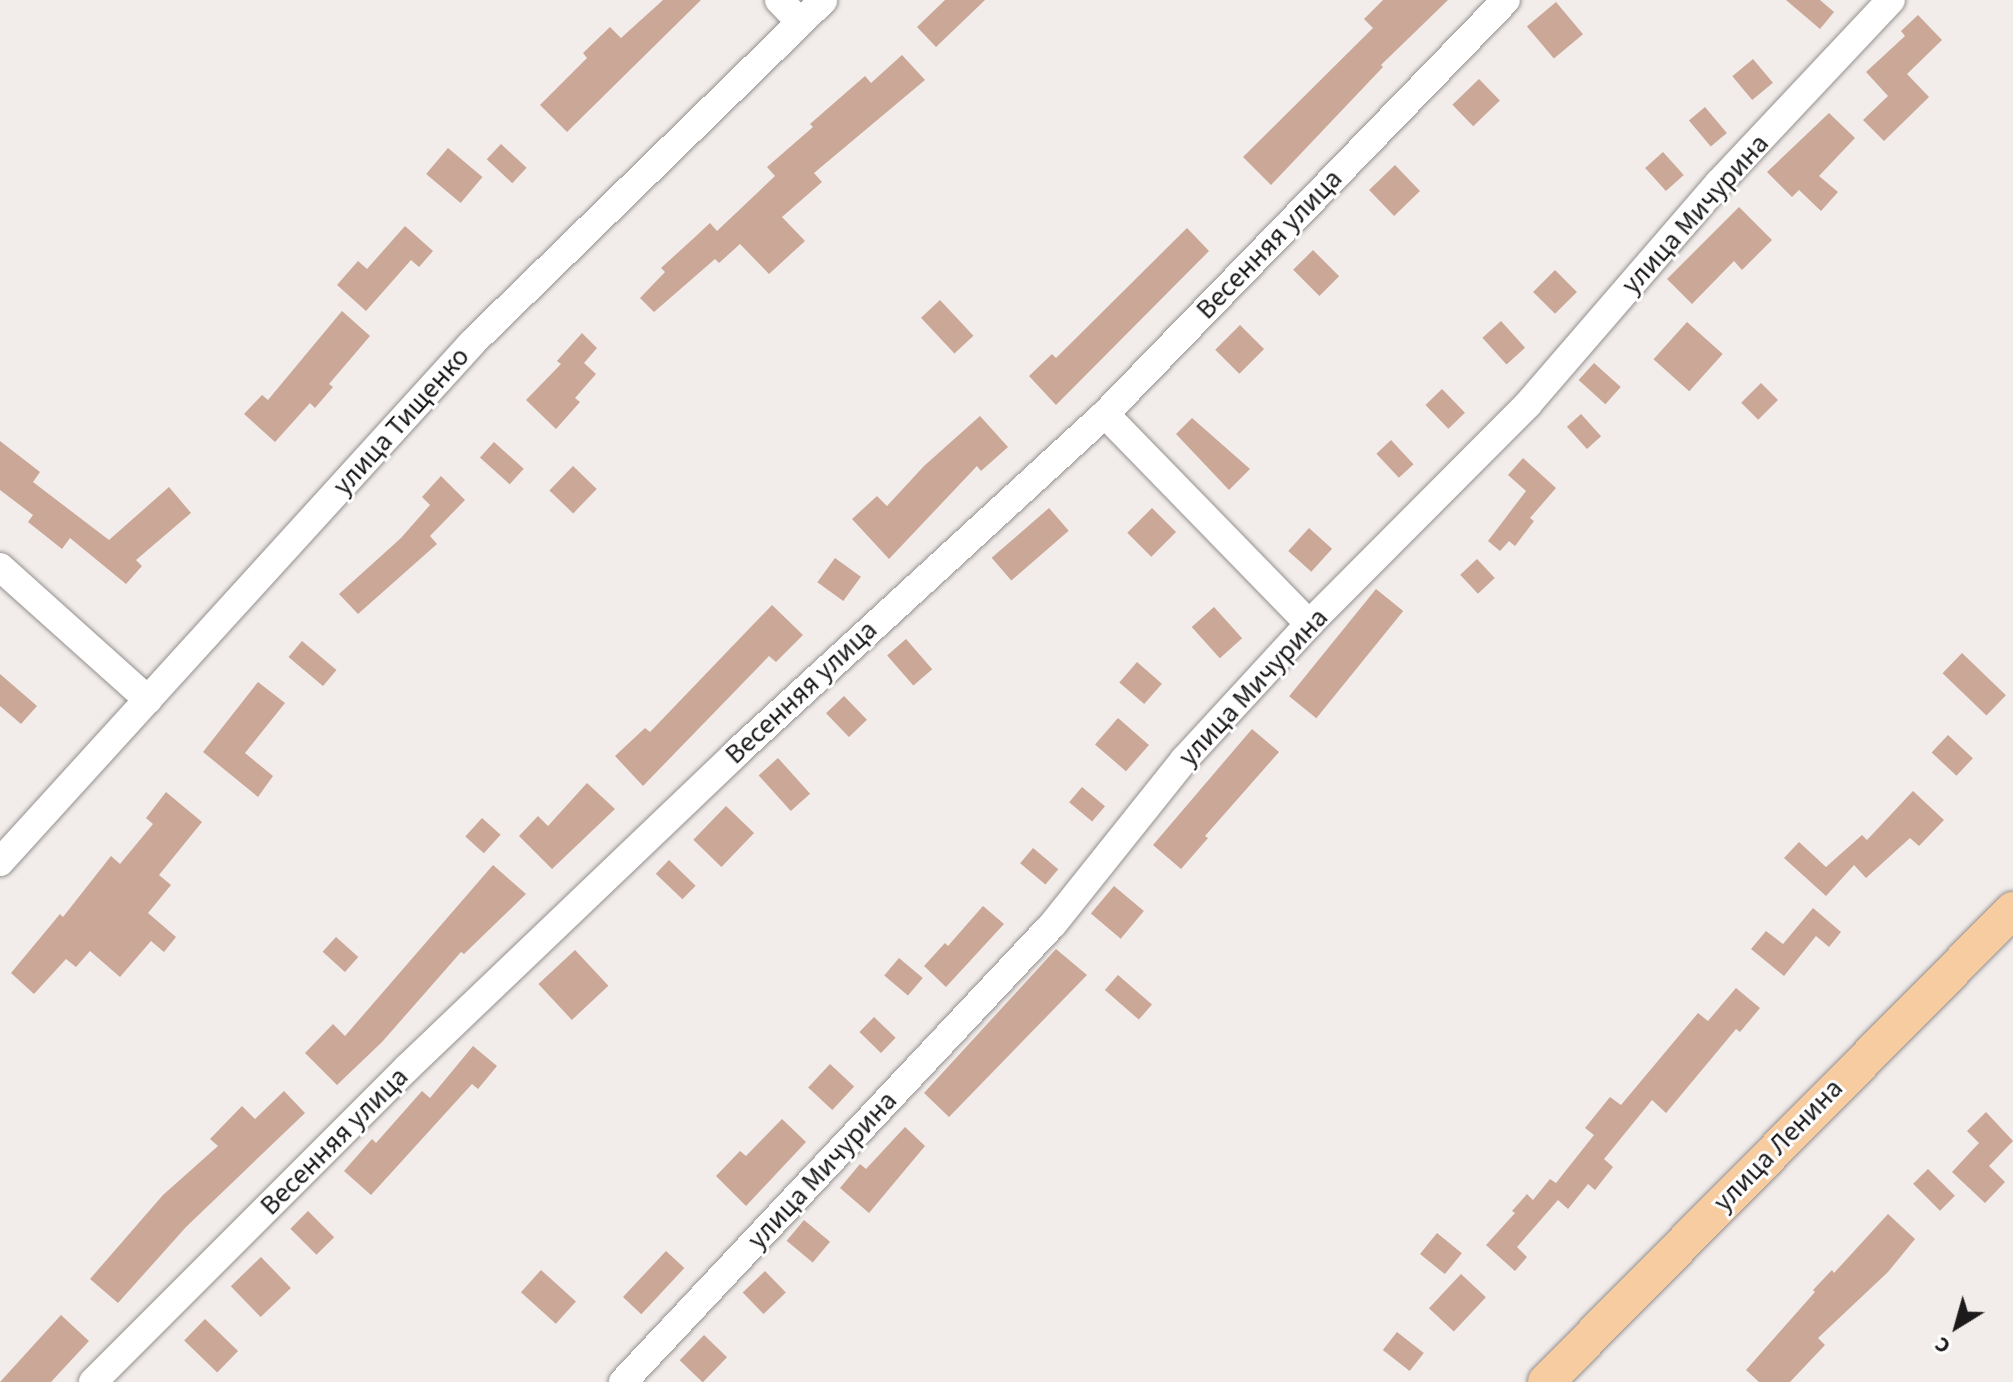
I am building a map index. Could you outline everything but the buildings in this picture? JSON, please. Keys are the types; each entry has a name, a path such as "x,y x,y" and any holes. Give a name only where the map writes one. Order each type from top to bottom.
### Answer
{"main road":[{"name":"улица Ленина","path":"1546,1382 2013,910"}],"street":[{"path":"779,0 799,21"},
{"name":"улица Тищенко","path":"0,862 473,342 823,0"},
{"name":"Весенняя улица","path":"93,1382 407,1068 722,766 1105,414 1506,0"},
{"name":"улица Мичурина","path":"623,1382 1053,924 1184,760 1309,624 1528,404 1719,183 1891,0"},
{"path":"1105,414 1309,624"},
{"path":"0,567 148,700"}]}
